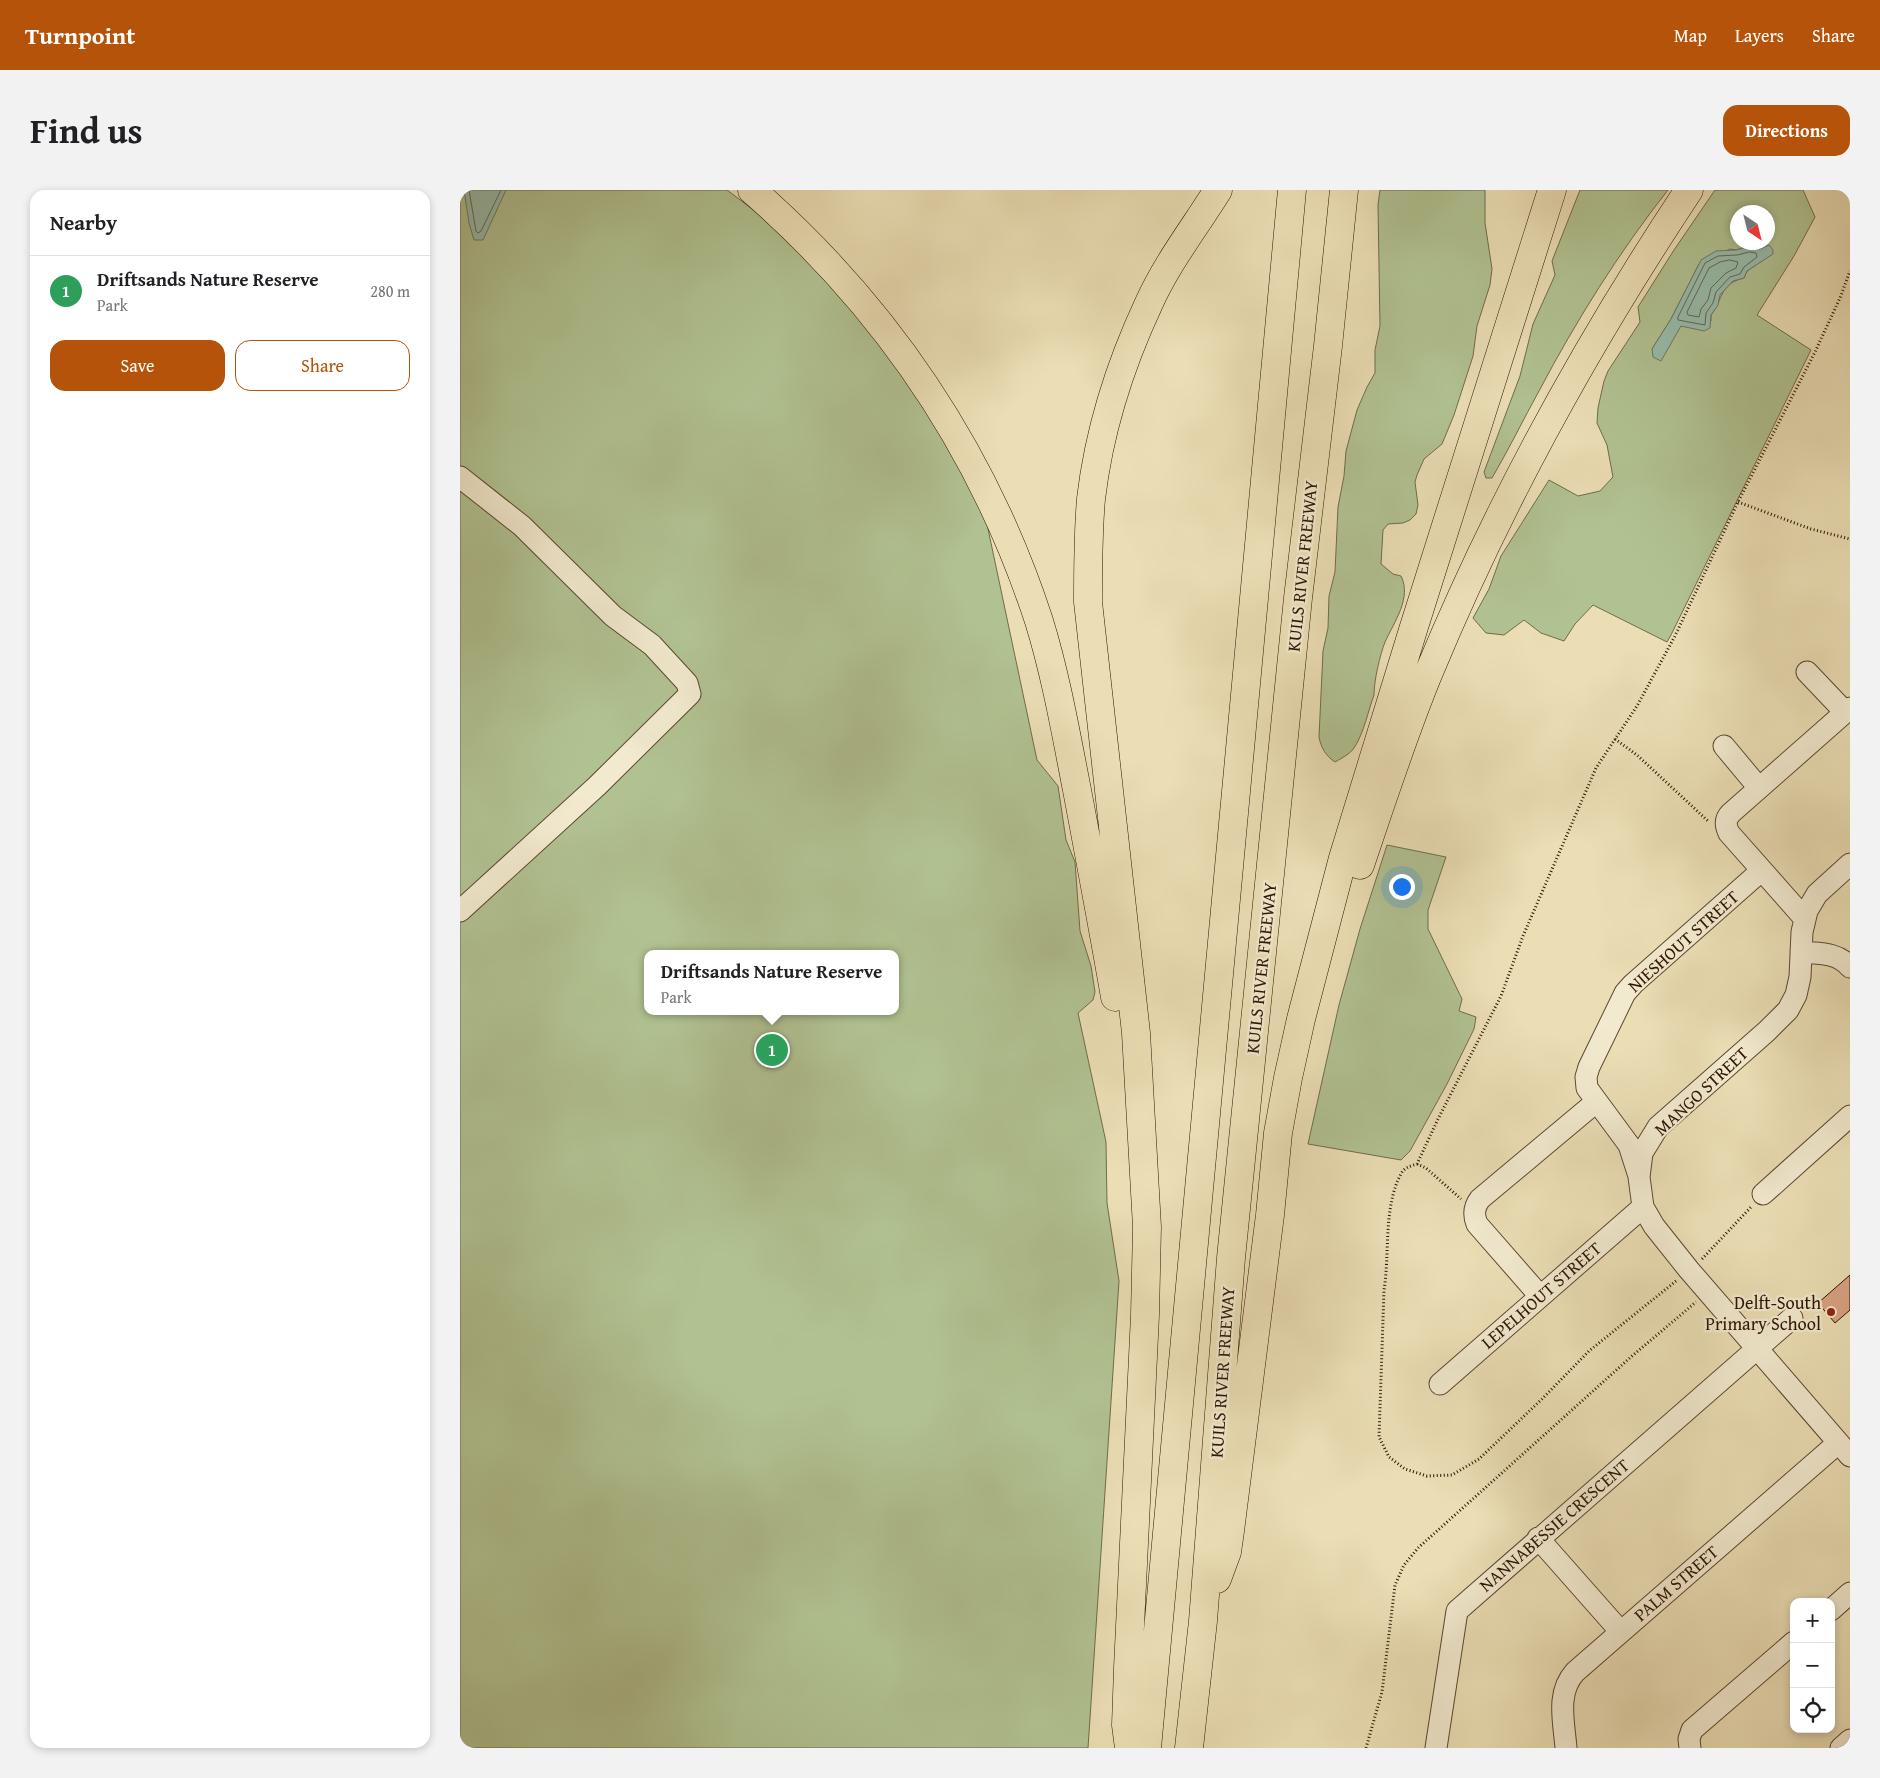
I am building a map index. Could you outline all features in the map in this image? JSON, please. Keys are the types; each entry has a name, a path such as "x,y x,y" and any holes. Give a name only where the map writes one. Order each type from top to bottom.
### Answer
{"highway":[{"path":"752,190 790,223 823,257 861,299 900,348 932,394 967,453 1001,524 1023,576 1053,672 1067,736 1140,1128"},
{"path":"1129,1748 1126,1725 1145,1315 1147,1227 1136,1033 1088,602 1088,544 1092,499 1106,419 1119,376 1149,302 1176,255 1218,190"},
{"path":"1147,1748 1292,190"},
{"name":"KUILS RIVER FREEWAY","path":"1189,1748 1203,1621 1231,1258 1298,598 1328,346 1344,190"},
{"path":"1203,1621 1227,1552 1270,1215 1278,1133 1288,1078 1324,926 1413,630 1552,190"},
{"path":"1270,1215 1304,1058 1353,885 1429,672 1510,496 1554,413 1605,322 1654,242 1690,190"}],"street":[{"path":"460,476 522,526 613,616 652,645 687,683 690,694 597,786 460,911"},
{"path":"1805,919 1729,832 1726,825 1728,816 1847,710 1807,672"},
{"path":"1724,746 1759,788"},
{"name":"MANGO STREET","path":"1844,1449 1689,1270 1654,1226 1643,1207 1639,1177 1642,1153 1658,1127 1767,1031 1788,1010 1796,995 1800,977 1805,919 1811,904 1817,894 1850,864"},
{"name":"NIESHOUT STREET","path":"1639,1177 1629,1145 1587,1088 1587,1072 1625,993 1762,871"},
{"path":"1802,952 1833,955 1850,967"},
{"path":"1540,1296 1477,1224 1474,1211 1480,1199 1596,1102"},
{"path":"1763,1194 1850,1116"},
{"name":"LEPELHOUT STREET","path":"1440,1384 1643,1207"},
{"name":"NANNABESSIE CRESCENT","path":"1436,1748 1457,1611 1538,1538 1792,1318"},
{"name":"PALM STREET","path":"1566,1748 1562,1696 1566,1683 1574,1672 1620,1632 1844,1449"},
{"path":"1538,1538 1620,1632"},
{"path":"1835,1606 1850,1593"},
{"path":"1690,1748 1689,1739 1692,1730 1793,1643"},
{"path":"1841,1748 1850,1740"}],"path":[{"path":"1416,1164 1501,996 1523,936 1596,768 1637,706 1675,636 1738,502 1815,352 1840,298 1850,270"},
{"path":"1738,502 1811,529 1850,539"},
{"path":"1614,740 1637,755 1708,821 1726,825"},
{"path":"1474,1211 1426,1168 1416,1164 1408,1166 1401,1173 1393,1196 1389,1219 1387,1272 1384,1290 1379,1437 1389,1457 1405,1469 1427,1476 1452,1475 1479,1459 1542,1399 1588,1351 1689,1270 1714,1247 1763,1194"},
{"path":"1366,1748 1382,1692 1396,1585 1404,1564 1418,1548 1632,1356 1708,1292"}],"shaded area":[{"path":"460,190 727,190 804,248 970,444 1037,760 1058,786 1066,840 1075,862 1080,931 1091,966 1095,992 1093,1000 1078,1013 1106,1142 1107,1203 1119,1281 1088,1748 460,1748"},
{"path":"1380,190 1485,190 1485,223 1492,269 1490,285 1477,326 1473,356 1454,415 1442,444 1424,459 1417,475 1415,482 1418,505 1416,514 1410,520 1403,523 1388,524 1383,530 1381,564 1393,574 1401,576 1404,584 1403,601 1401,610 1383,647 1376,675 1374,695 1361,736 1346,756 1335,762 1324,751 1319,737 1323,651 1328,628 1329,596 1335,572 1338,507 1344,476 1346,451 1357,410 1375,373 1375,350 1380,326 1378,205"},
{"path":"1580,190 1668,190 1632,238 1583,313 1492,478 1486,478 1484,472 1520,376 1533,324 1555,275 1552,261"},
{"path":"1715,190 1803,190 1815,217 1794,256 1757,315 1811,350 1667,642 1593,605 1575,624 1564,641 1541,633 1524,620 1504,635 1486,633 1473,618 1489,589 1501,556 1549,480 1578,496 1600,491 1613,477 1607,445 1597,423 1598,408 1608,371 1640,322 1638,307","holes":["1730,205 1775,205 1775,250 1761,250 1772,254 1747,271 1744,278 1730,284 1726,288 1711,315 1711,321 1681,326 1652,349 1671,319 1699,264 1730,249"]},
{"path":"1387,845 1446,857 1428,910 1428,929 1462,999 1459,1011 1476,1017 1474,1029 1447,1084 1410,1151 1401,1160 1308,1144 1339,1005 1360,929"}],"water":[{"path":"464,190 506,190 483,240 474,240 469,223"},
{"path":"1773,250 1773,254 1747,271 1744,278 1733,281 1720,295 1718,305 1711,315 1710,328 1704,331 1681,326 1661,361 1653,357 1652,349 1671,319 1701,260 1716,251"}],"building":[{"path":"1850,1275 1850,1310 1835,1323 1818,1303"}],"place":[{"name":"Driftsands Nature Reserve","path":"772,1050"},
{"name":"Delft-South Primary School","path":"1831,1312"}]}
